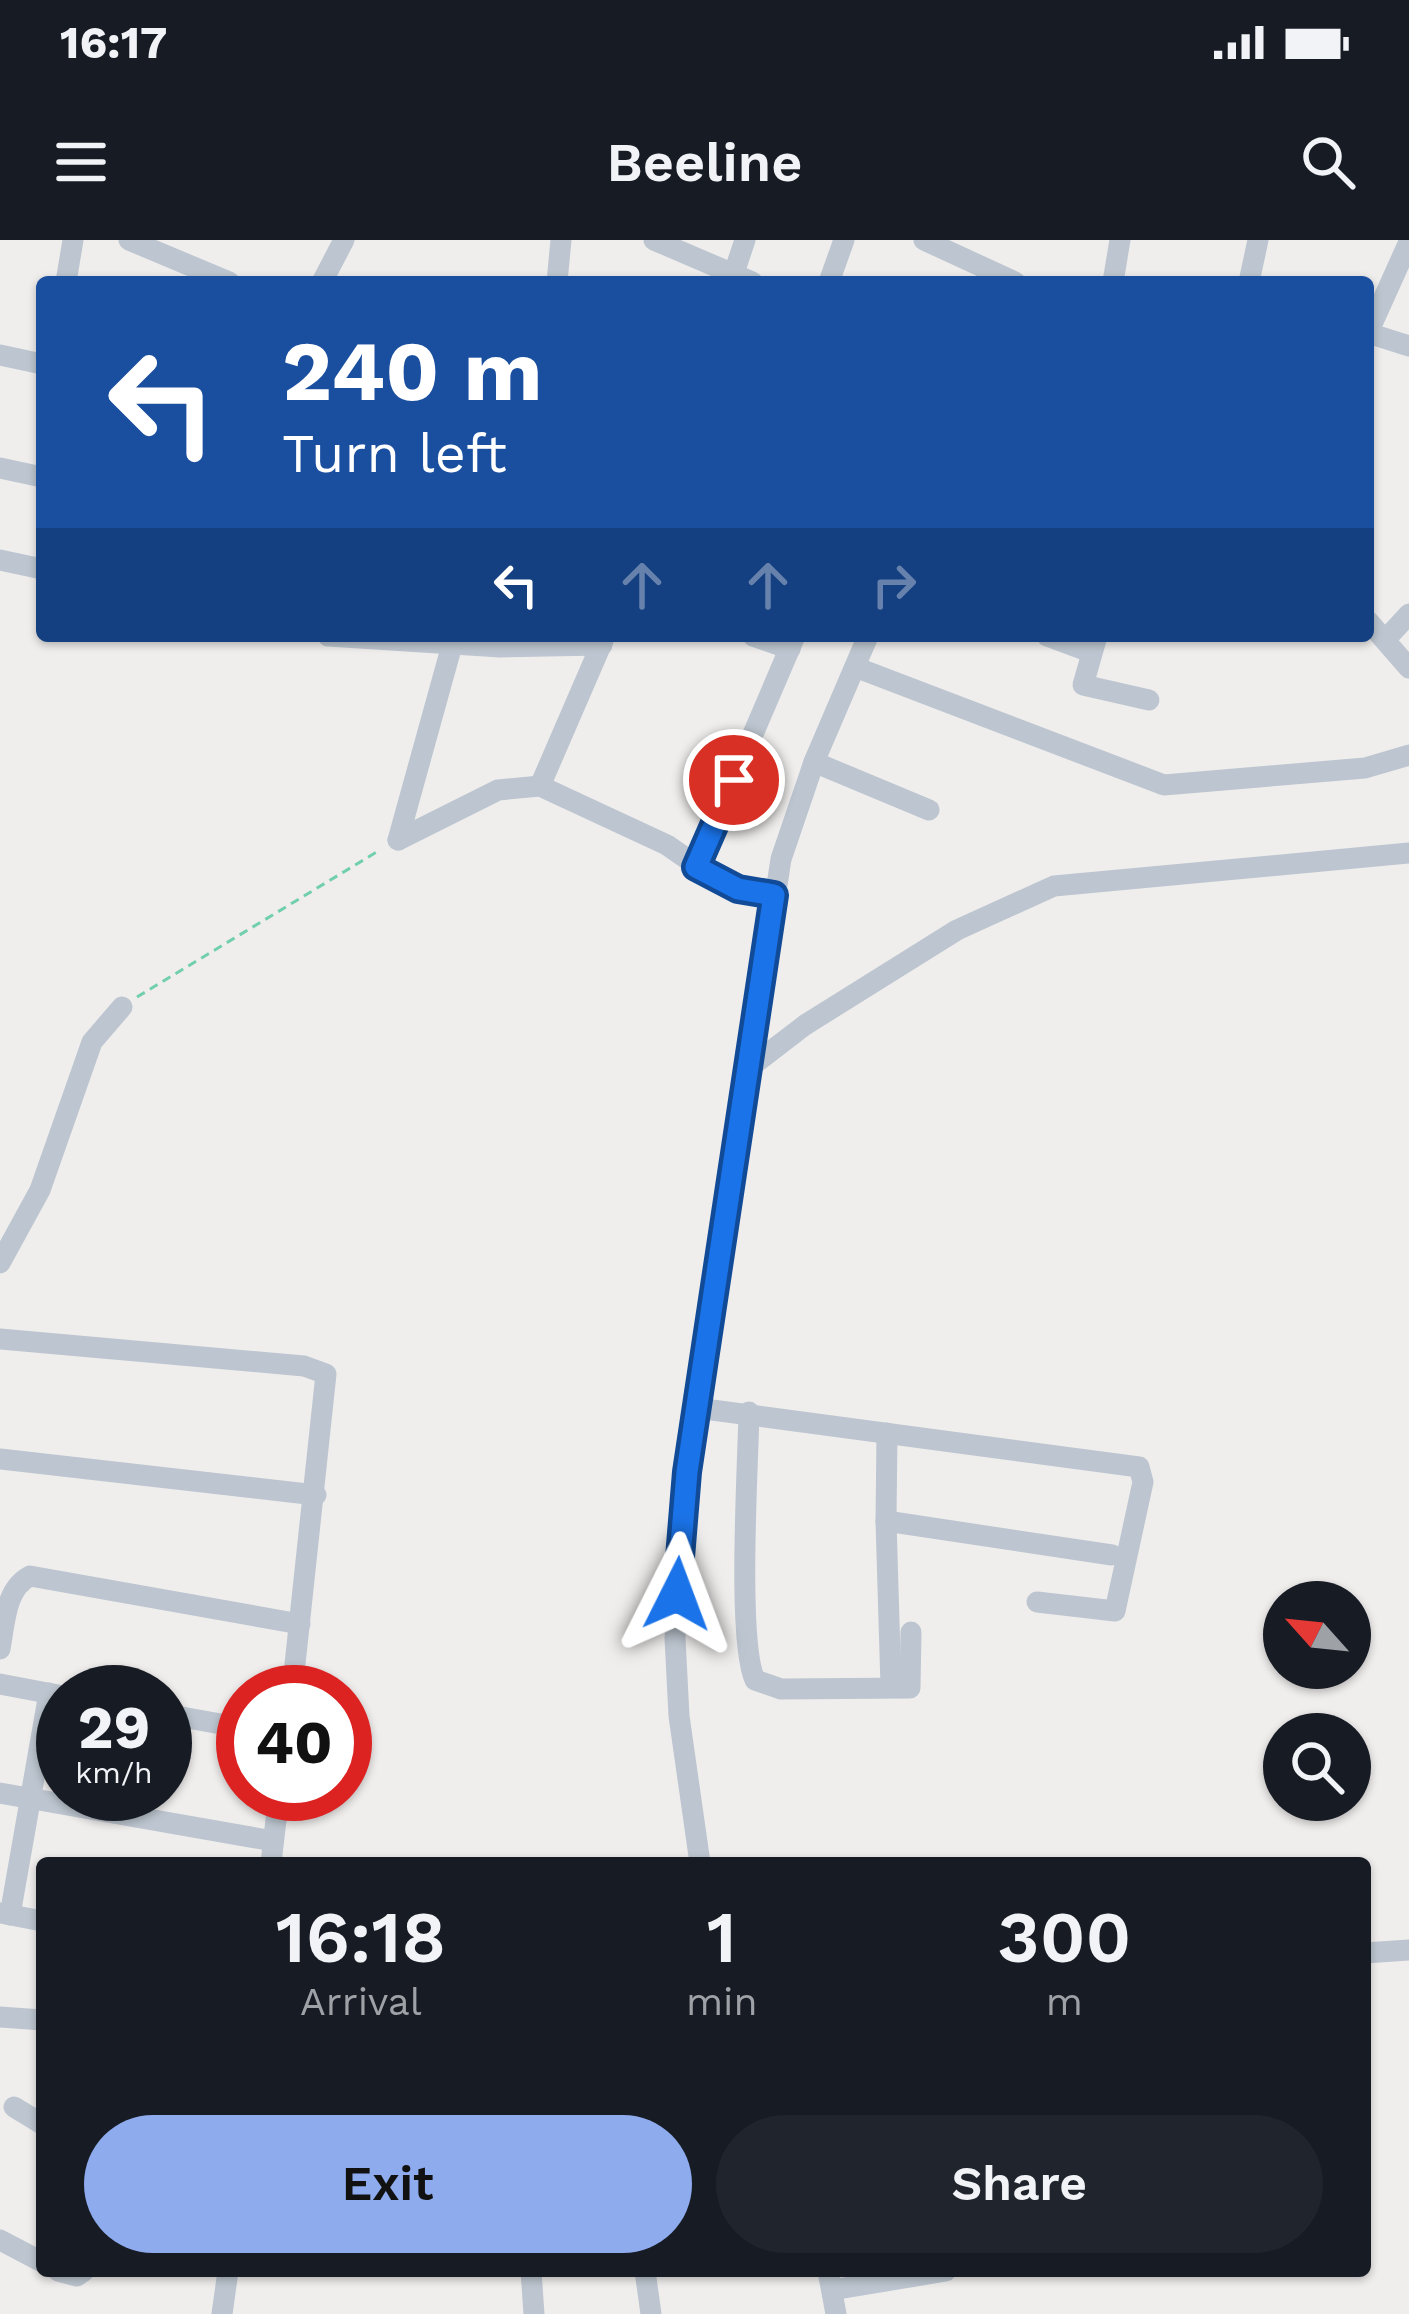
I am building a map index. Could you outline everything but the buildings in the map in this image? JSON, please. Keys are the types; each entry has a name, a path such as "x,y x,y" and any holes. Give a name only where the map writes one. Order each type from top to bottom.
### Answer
{"street":[{"path":"67,276 73,240"},
{"path":"129,240 215,276"},
{"path":"325,276 344,240"},
{"path":"558,276 561,240"},
{"path":"654,240 730,276"},
{"path":"740,276 745,240"},
{"path":"831,276 844,240"},
{"path":"924,240 1002,276"},
{"path":"1113,276 1120,240"},
{"path":"1250,276 1258,240"},
{"path":"1374,320 1408,244"},
{"path":"1374,335 1409,346"},
{"path":"0,355 36,363"},
{"path":"0,468 36,476"},
{"path":"0,560 36,568"},
{"path":"1385,640 1409,614"},
{"path":"1374,628 1409,668"},
{"path":"411,642 543,642"},
{"path":"540,786 602,642"},
{"path":"696,867 792,642"},
{"path":"699,1857 679,1716 675,1638 679,1550 697,1408 774,900 814,762 865,642"},
{"path":"1094,644 1083,685 1149,700"},
{"path":"398,840 452,645"},
{"path":"854,667 1164,785 1365,768 1409,754"},
{"path":"814,762 929,810"},
{"path":"398,840 498,790 540,786 667,845 738,889 774,900"},
{"path":"749,1068 805,1025 957,930 1033,893 1084,880 1283,868 1409,853"},
{"path":"0,1263 40,1190 92,1042 122,1006"},
{"path":"0,1339 317,1368 326,1374 329,1387 296,1665"},
{"path":"697,1408 1139,1467 1143,1482 1115,1611 1037,1602"},
{"path":"749,1412 747,1620 749,1667 755,1680 781,1689 910,1688 910,1632"},
{"path":"887,1432 891,1687"},
{"path":"0,1459 316,1495"},
{"path":"886,1521 1112,1555"},
{"path":"0,1649 11,1597 17,1583 30,1576 301,1624"},
{"path":"0,1684 36,1691"},
{"path":"36,1774 5,1914 36,1920"},
{"path":"0,1792 272,1852 276,1821"},
{"path":"1371,1953 1409,1950"},
{"path":"0,2017 36,2020"},
{"path":"14,2108 36,2121"},
{"path":"0,2240 36,2259"},
{"path":"222,2314 227,2277"},
{"path":"531,2277 534,2314"},
{"path":"646,2277 651,2314"},
{"path":"836,2314 830,2281 876,2277"}],"path":[{"path":"122,1006 398,840"}],"route":[{"path":"677,1594 687,1472 774,895 738,889 696,867 734,780"}]}
